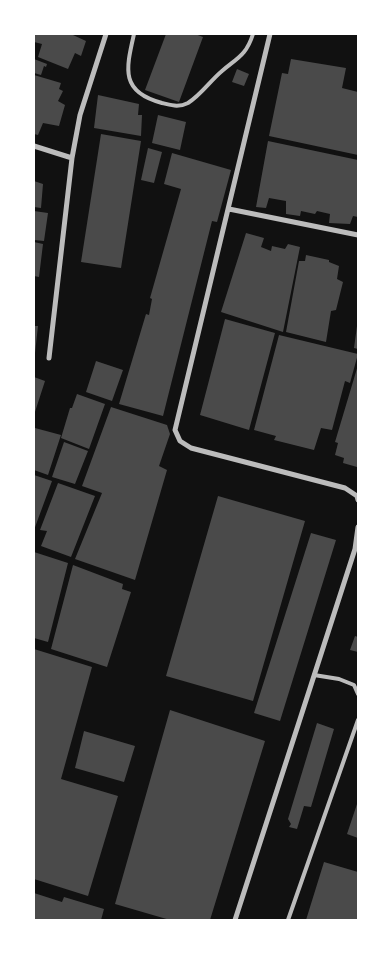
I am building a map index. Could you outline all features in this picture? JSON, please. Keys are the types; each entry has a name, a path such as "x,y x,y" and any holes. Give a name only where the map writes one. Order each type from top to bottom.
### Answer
{"street":[{"path":"49,358 72,158 80,116 106,34"},
{"path":"270,34 175,430 180,442 191,448 346,488 357,496 358,500"},
{"path":"34,146 72,158"},
{"path":"229,209 358,235"},
{"path":"235,920 355,549 358,527"}],"lane":[{"path":"134,34 128,76 135,91 149,100 178,107 188,103 222,71 239,59 250,44 253,34"},
{"path":"314,675 339,679 354,685 358,694"},
{"path":"288,920 358,720"}],"building":[{"path":"34,34 73,34 86,41 81,56 75,53 68,69 38,57 42,44 34,42"},
{"path":"166,34 195,34 203,37 179,102 145,90"},
{"path":"34,59 47,64 46,67 44,66 41,75 34,73"},
{"path":"291,59 346,68 342,88 358,92 358,155 269,136 282,73 288,74"},
{"path":"237,69 249,74 244,86 232,82"},
{"path":"34,75 61,83 59,89 63,91 58,101 65,105 59,126 43,123 38,135 34,134"},
{"path":"98,95 139,104 138,115 142,115 141,136 94,128"},
{"path":"158,115 186,122 180,150 152,143"},
{"path":"101,134 141,141 121,268 81,262"},
{"path":"268,141 358,160 358,217 353,216 350,224 329,223 330,214 317,211 315,214 301,211 300,216 286,214 286,201 269,198 266,208 256,207"},
{"path":"148,148 162,152 154,183 141,180"},
{"path":"172,153 231,170 217,222 212,221 163,416 119,404 146,314 149,315 152,299 150,298 181,189 164,184"},
{"path":"34,181 43,184 41,208 34,207"},
{"path":"34,211 48,213 44,241 34,240"},
{"path":"246,233 264,238 261,247 271,251 272,246 285,249 288,244 300,247 283,332 221,312"},
{"path":"34,242 43,244 39,277 34,276"},
{"path":"306,255 329,260 329,262 339,266 337,279 343,282 336,310 331,311 326,342 286,332 299,261 305,261"},
{"path":"225,319 275,333 249,430 200,415"},
{"path":"34,326 38,326 35,353 34,352"},
{"path":"358,326 358,349 354,348"},
{"path":"279,335 358,354 350,383 345,381 332,430 321,428 314,450 274,440 276,436 254,430"},
{"path":"96,361 123,370 112,401 86,392"},
{"path":"358,365 357,467 343,463 344,458 335,455 338,443 335,442"},
{"path":"34,377 45,381 34,415"},
{"path":"77,394 105,404 89,449 61,438 70,408 72,408"},
{"path":"111,407 167,425 170,434 159,466 167,470 135,580 75,559 102,493 82,486"},
{"path":"35,428 61,435 48,475 34,470"},
{"path":"64,442 88,451 75,484 52,477"},
{"path":"34,475 52,481 34,530"},
{"path":"58,483 95,496 71,557 41,546 47,531 40,530"},
{"path":"218,496 305,521 253,701 166,676"},
{"path":"311,533 336,540 280,721 254,713"},
{"path":"34,552 68,563 48,642 34,638"},
{"path":"73,565 123,584 122,589 131,592 107,667 51,649"},
{"path":"355,636 358,637 358,652 350,650"},
{"path":"34,649 92,667 61,779 118,796 88,896 34,879"},
{"path":"170,710 265,741 210,920 170,920 115,904"},
{"path":"317,723 334,729 311,807 304,806 297,829 289,827 291,824 288,819"},
{"path":"84,731 135,746 124,782 75,768"},
{"path":"358,801 358,838 347,834"},
{"path":"324,862 358,872 358,920 306,920"},
{"path":"34,893 62,902 64,897 104,909 101,920 34,920"}]}
